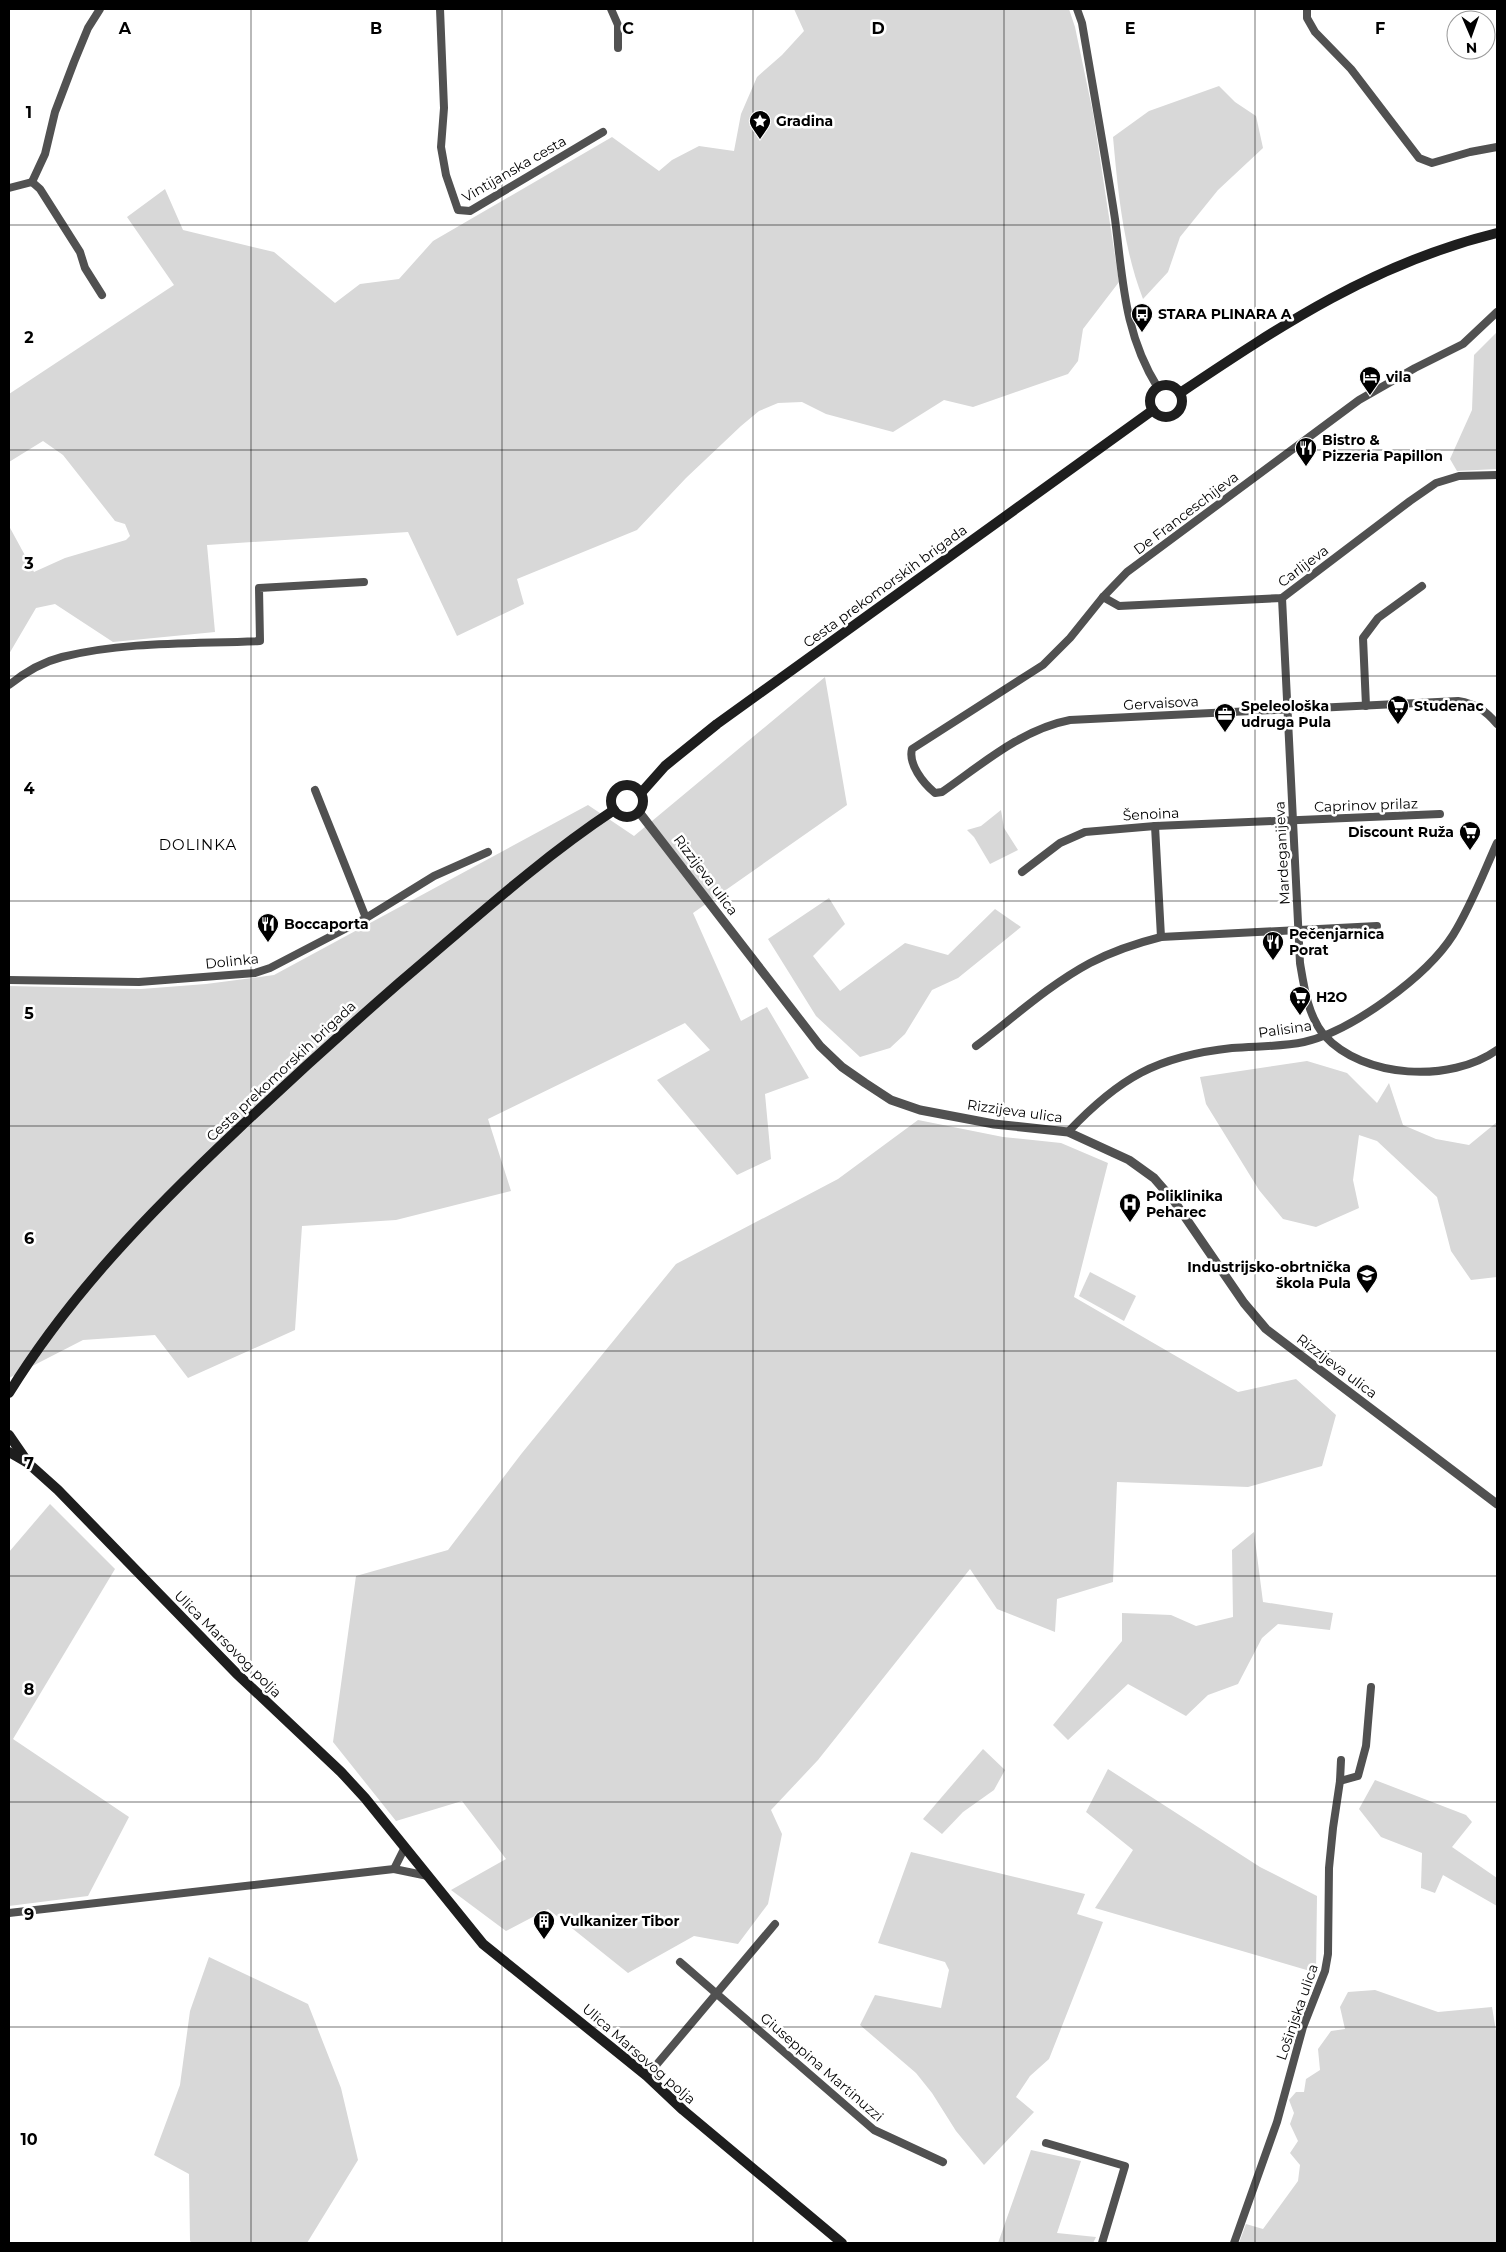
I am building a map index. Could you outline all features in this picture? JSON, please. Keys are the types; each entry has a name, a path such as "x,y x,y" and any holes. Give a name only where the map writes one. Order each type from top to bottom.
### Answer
{"main road":[{"path":"1180,393 1282,325 1347,289 1444,248 1497,233"},
{"path":"1170,386 1180,393 1182,405 1175,415 1163,417 1152,410 1150,398 1158,388 1170,386"},
{"name":"Cesta prekomorskih brigada","path":"641,792 666,766 717,724 1152,410"},
{"path":"631,785 641,792 643,805 639,812 630,817 624,817 614,810 611,798 618,788 631,785"},
{"name":"Cesta prekomorskih brigada","path":"9,1394 24,1368 79,1294 156,1207 357,1020 579,833 614,810"},
{"path":"9,1381 24,1368"},
{"name":"Ulica Marsovog polja","path":"9,1435 29,1464 58,1490 236,1672 341,1772 429,1876 483,1944 647,2076 683,2110 842,2243"},
{"name":"Ulica Marsovog polja","path":"9,1452 14,1460 29,1464"}],"street":[{"path":"32,182 45,154 55,112 74,62 88,28 100,9"},
{"name":"Vintijanska cesta","path":"440,9 444,108 441,147 446,175 458,210 470,211 603,132"},
{"path":"611,9 618,25 618,48"},
{"path":"1078,9 1082,23 1115,220 1124,294 1133,333 1144,366 1158,388"},
{"path":"1307,9 1307,18 1315,32 1351,69 1419,158 1432,163 1470,152 1497,147"},
{"path":"9,188 32,182"},
{"path":"32,182 40,189 80,252 85,268 102,295"},
{"name":"De Franceschijeva","path":"910,756 912,749 1043,665 1070,638 1103,597 1127,572 1359,400 1415,368 1463,344 1497,312"},
{"name":"Carlijeva","path":"1103,597 1119,606 1282,598 1430,487 1459,476 1497,475"},
{"path":"9,685 40,665 62,657 115,648 260,641 259,588 364,582"},
{"path":"1366,706 1363,638 1378,618 1422,586"},
{"name":"Mardeganijeva","path":"1282,598 1298,929 1303,980 1316,1022 1325,1036 1350,1055 1365,1062 1398,1070 1416,1072 1451,1069 1487,1057 1497,1050"},
{"name":"Gervaisova","path":"910,756 912,764 935,793 942,792 1027,735 1054,723 1070,720 1468,703 1483,709 1497,724"},
{"path":"315,790 366,918"},
{"name":"Rizzijeva ulica","path":"639,812 820,1046 842,1067 891,1100 920,1110 994,1124 1068,1132 1129,1160 1154,1178 1174,1201 1244,1303 1266,1329 1497,1504"},
{"name":"Caprinov prilaz","path":"1293,820 1440,814"},
{"name":"Šenoina","path":"1022,872 1060,843 1075,836 1115,828 1293,820"},
{"path":"1155,826 1161,937"},
{"name":"Palisina","path":"1068,1132 1118,1086 1131,1077 1166,1062 1191,1055 1303,1042 1325,1036 1356,1019 1391,996 1414,978 1452,937 1497,843"},
{"name":"Dolinka","path":"9,980 139,982 255,972 270,968 366,918 434,876 488,852"},
{"path":"976,1046 1069,976 1090,963 1136,943 1161,937 1377,926"},
{"path":"1340,1781 1358,1776 1366,1746 1370,1687"},
{"name":"Lošinjska ulica","path":"1234,2243 1277,2122 1303,2027 1325,1972 1328,1954 1331,1852 1341,1760"},
{"path":"394,1869 405,1847"},
{"path":"9,1913 394,1869 429,1876"},
{"path":"647,2076 775,1924"},
{"name":"Giuseppina Martinuzzi","path":"680,1962 874,2130 943,2162"},
{"path":"1046,2143 1125,2166 1102,2243"}],"shaded area":[{"path":"794,9 1069,9 1075,27 1093,113 1119,282 1083,329 1078,361 1068,374 973,407 944,400 893,432 826,414 802,402 778,403 759,411 686,478 637,530 517,579 524,604 457,636 408,532 207,545 215,632 113,642 55,604 36,608 9,654 9,526 34,572 65,558 126,540 130,536 125,524 115,521 63,455 43,441 9,462 9,394 174,285 127,217 165,189 183,230 274,252 335,303 360,284 399,279 433,241 612,137 659,171 672,160 699,146 734,151 741,114 757,77 782,55 804,31"},
{"path":"1219,86 1235,102 1256,116 1263,148 1218,190 1180,237 1168,272 1143,299 1126,239 1119,199 1113,137 1149,111"},
{"path":"1497,332 1497,469 1457,471 1450,459 1472,410 1474,355"},
{"path":"825,677 847,805 693,913 741,1021 767,1007 809,1078 765,1094 771,1159 737,1175 657,1080 710,1050 685,1023 488,1119 511,1191 396,1220 302,1226 295,1330 188,1378 155,1335 83,1340 9,1378 9,986 141,989 206,984 274,975 588,805 634,836"},
{"path":"1001,810 1004,828 1018,850 990,864 974,837 967,830 981,826"},
{"path":"829,898 845,924 813,956 840,991 905,943 948,955 995,909 1021,927 958,978 932,990 905,1034 890,1048 860,1057 816,1016 768,939"},
{"path":"1307,1061 1347,1073 1377,1103 1389,1083 1403,1125 1436,1139 1469,1145 1497,1122 1497,1277 1471,1280 1451,1251 1437,1197 1377,1141 1359,1135 1353,1180 1359,1208 1316,1227 1283,1219 1259,1190 1206,1104 1200,1077"},
{"path":"918,1120 1003,1137 1061,1143 1108,1163 1074,1297 1238,1392 1296,1379 1336,1415 1322,1466 1248,1487 1117,1482 1113,1582 1057,1599 1055,1632 997,1609 970,1569 818,1760 771,1810 782,1834 768,1904 738,1944 694,1936 628,1973 548,1909 506,1931 451,1890 506,1859 462,1801 396,1821 333,1742 356,1576 448,1550 522,1453 676,1264 838,1179"},
{"path":"1090,1272 1136,1296 1124,1321 1079,1296"},
{"path":"50,1504 115,1569 13,1739 129,1817 88,1896 9,1906 9,1552"},
{"path":"1254,1532 1263,1602 1333,1613 1330,1630 1278,1624 1262,1638 1238,1684 1208,1695 1186,1716 1128,1684 1068,1740 1053,1725 1122,1641 1122,1613 1171,1615 1196,1626 1233,1617 1232,1550"},
{"path":"983,1749 1005,1770 994,1790 963,1812 942,1834 923,1819"},
{"path":"1108,1769 1260,1867 1317,1896 1316,1971 1310,1971 1095,1908 1133,1850 1086,1812"},
{"path":"1375,1780 1466,1815 1472,1822 1452,1847 1497,1878 1497,1906 1443,1875 1435,1893 1421,1888 1422,1853 1381,1837 1359,1809"},
{"path":"911,1852 1085,1894 1077,1914 1103,1922 1049,2059 1030,2076 1016,2097 1034,2112 984,2165 956,2131 932,2093 916,2073 860,2025 875,1995 941,2008 949,1970 945,1962 878,1943"},
{"path":"209,1957 308,2004 341,2088 358,2160 307,2243 192,2243 190,2241 189,2174 154,2155 180,2085 190,2011"},
{"path":"1375,1990 1438,2012 1492,2007 1497,2037 1497,2243 1239,2243 1246,2224 1263,2229 1298,2181 1300,2165 1290,2153 1298,2141 1290,2124 1294,2113 1289,2100 1296,2092 1304,2092 1306,2079 1320,2070 1318,2049 1331,2031 1345,2029 1340,2007 1348,1992"},
{"path":"1031,2150 1081,2161 1057,2233 1096,2237 1093,2243 998,2243"}],"place":[{"name":"Gradina","path":"760,140"},
{"name":"STARA PLINARA A","path":"1142,333"},
{"name":"vila","path":"1370,396"},
{"name":"Bistro & Pizzeria Papillon","path":"1306,467"},
{"name":"Studenac","path":"1398,725"},
{"name":"Speleološka udruga Pula","path":"1225,733"},
{"name":"Discount Ruža","path":"1470,851"},
{"name":"Boccaporta","path":"268,943"},
{"name":"Pečenjarnica Porat","path":"1273,961"},
{"name":"H2O","path":"1300,1016"},
{"name":"Poliklinika Peharec","path":"1130,1223"},
{"name":"Industrijsko-obrtnička škola Pula","path":"1367,1294"},
{"name":"Vulkanizer Tibor","path":"544,1940"}],"district":[{"name":"DOLINKA","path":"198,844"}]}
